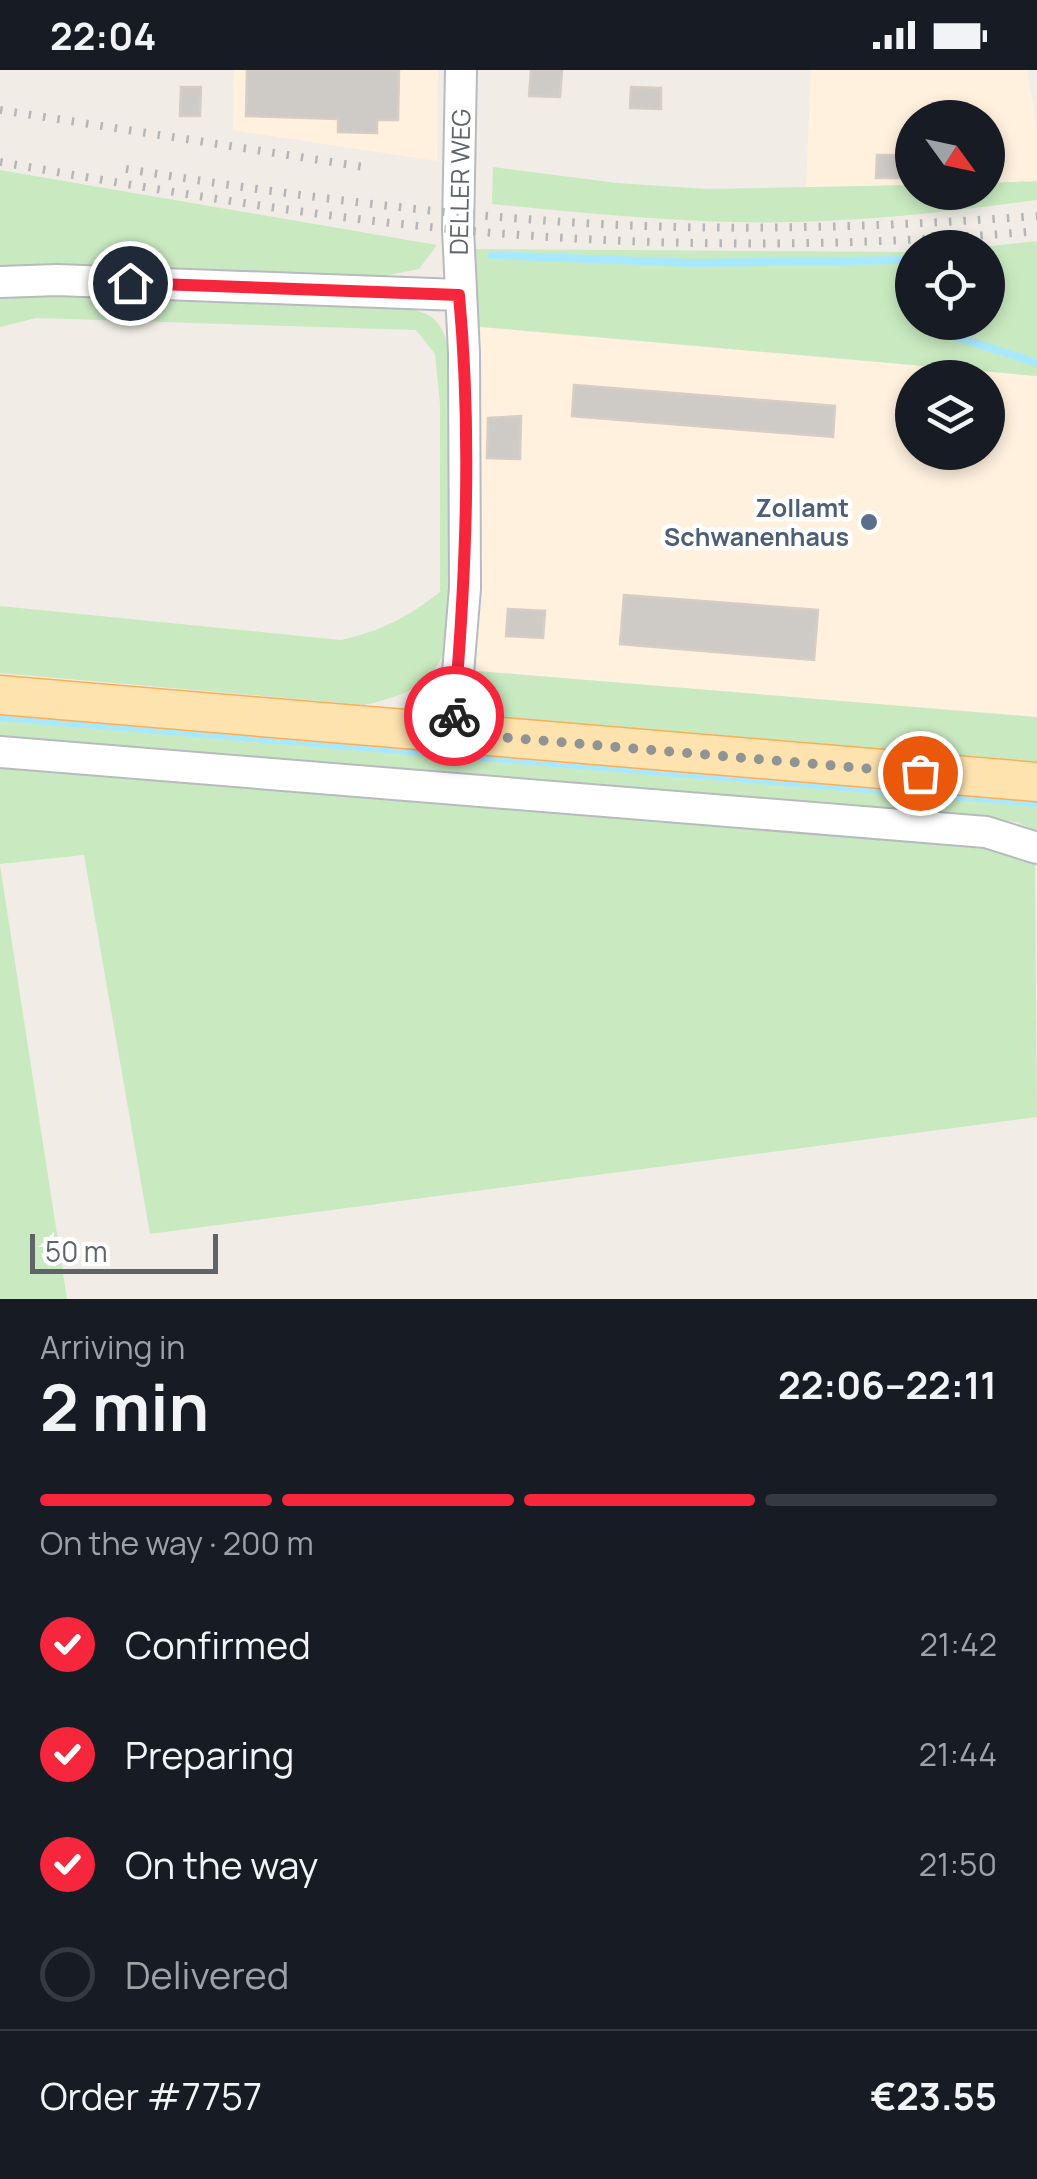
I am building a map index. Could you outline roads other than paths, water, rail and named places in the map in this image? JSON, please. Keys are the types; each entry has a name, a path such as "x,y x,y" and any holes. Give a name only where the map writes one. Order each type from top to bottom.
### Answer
{"main road":[{"path":"0,695 1037,782"}],"street":[{"name":"DELLER WEG","path":"453,733 465,588 464,352 459,295 461,70"},
{"path":"0,282 76,281 459,295"},
{"path":"0,752 986,832 1037,848"}],"waterway":[{"path":"492,255 692,263 895,260"},
{"path":"965,340 1037,363"},
{"path":"0,717 1037,803"}],"railway":[{"path":"0,110 364,167"},
{"path":"0,162 313,213 527,236 783,243 868,242 1037,231"},
{"path":"126,169 383,205 601,224 788,227 1037,216"}],"place":[{"name":"Zollamt Schwanenhaus","path":"869,522"}]}
